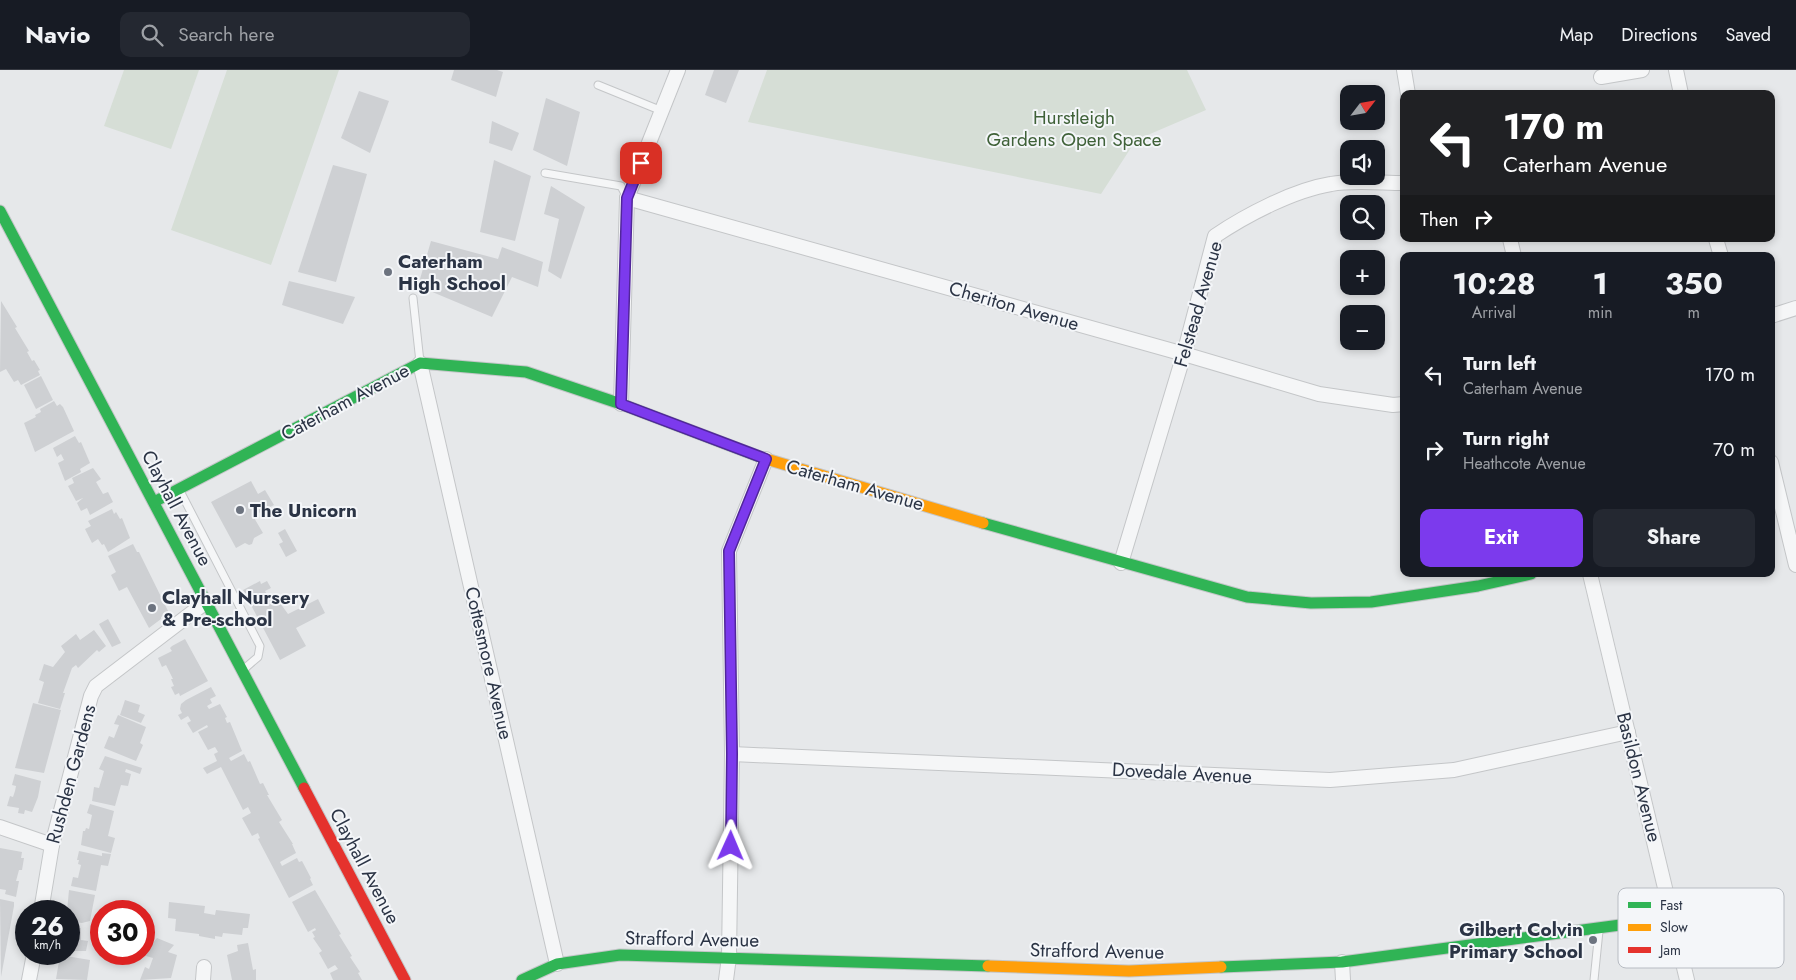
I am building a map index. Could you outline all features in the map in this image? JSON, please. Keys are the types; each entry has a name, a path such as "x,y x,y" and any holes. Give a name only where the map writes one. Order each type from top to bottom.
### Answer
{"street":[{"path":"621,404 627,198 678,70"},
{"path":"1404,70 1407,90"},
{"path":"1601,77 1642,70"},
{"path":"1676,70 1680,90"},
{"name":"Felstead Avenue","path":"1121,563 1184,354 1215,236 1234,223 1303,190 1332,183 1400,183"},
{"name":"Cheriton Avenue","path":"627,198 1320,394 1392,405 1400,404"},
{"name":"Clayhall Avenue","path":"0,211 405,980"},
{"path":"1775,315 1796,308"},
{"name":"Caterham Avenue","path":"154,502 420,362 526,372 621,404 766,459 1121,563 1247,597 1311,603 1371,602 1478,586 1518,577"},
{"name":"Cottesmore Avenue","path":"420,362 557,964"},
{"path":"726,980 729,957 732,754 729,551 766,459"},
{"path":"1775,496 1777,513 1796,565"},
{"name":"Basildon Avenue","path":"1591,577 1666,888"},
{"name":"Rushden Gardens","path":"43,900 52,845 96,686 206,602"},
{"name":"Dovedale Avenue","path":"732,754 1330,780 1454,770 1628,732"},
{"path":"0,827 52,845"},
{"name":"Strafford Avenue","path":"522,980 557,964 620,955 1129,971 1342,962 1618,926"},
{"path":"1342,962 1343,980"},
{"path":"29,980 32,965"}],"lane":[{"path":"598,85 662,112"},
{"path":"545,173 621,186 627,198"},
{"path":"413,298 420,362"},
{"path":"179,489 260,646 258,657 242,670"},
{"path":"1594,980 1600,929"}],"green space":[{"path":"124,70 199,70 171,149 104,126"},
{"path":"227,70 339,70 271,265 171,230"},
{"name":"Hurstleigh Gardens Open Space","path":"767,70 1187,70 1206,110 1136,140 1101,194 748,122"}],"building":[{"path":"454,70 497,70 503,72 496,97 451,80"},
{"path":"714,70 739,70 726,103 705,95"},
{"path":"359,91 389,101 370,153 341,138"},
{"path":"546,98 580,112 567,166 533,150"},
{"path":"492,121 519,133 512,151 489,143"},
{"path":"494,160 531,176 515,241 480,232"},
{"path":"333,165 367,174 336,282 298,272"},
{"path":"551,186 585,207 561,279 548,271 559,219 544,214"},
{"path":"431,241 498,259 502,247 543,262 538,287 512,277 492,317 418,286"},
{"path":"289,281 355,297 343,324 282,305"},
{"path":"1,301 17,327 15,328 29,351 27,352 32,361 34,360 40,370 38,371 40,375 21,385 18,380 14,382 6,369 0,372"},
{"path":"41,376 53,400 36,409 24,385"},
{"path":"54,401 57,406 60,404 63,407 74,431 35,452 24,423 36,417 35,415 41,412 40,409"},
{"path":"75,436 79,443 81,442 90,463 80,469 81,472 65,481 58,463 64,460 61,454 57,457 53,448"},
{"path":"93,468 101,479 96,482 103,494 108,492 113,502 90,515 87,508 81,511 77,503 83,498 76,501 68,486 74,483 72,478"},
{"name":"The Unicorn","path":"251,481 258,494 265,490 274,505 253,516 263,533 254,538 252,544 245,543 236,548 211,502"},
{"path":"112,509 114,514 116,512 120,519 122,518 130,538 108,552 104,544 102,545 98,539 92,543 85,529 91,526 88,521"},
{"path":"285,529 297,551 286,557 279,544 283,542 278,533"},
{"path":"133,544 137,552 139,552 169,613 161,617 149,628 127,587 119,591 111,575 116,572 108,556"},
{"path":"260,581 261,584 267,581 271,588 265,591 270,599 275,596 288,614 318,599 325,613 296,628 306,646 280,660 243,590"},
{"path":"108,619 121,643 112,647 99,624"},
{"path":"94,630 106,646 99,652 97,650 78,668 76,665 72,668 63,693 65,693 60,709 38,703 44,682 39,680 44,664 53,667 65,652 61,646 76,634 80,640"},
{"path":"185,639 208,681 180,696 179,693 175,695 171,687 174,686 171,679 173,679 166,665 162,667 158,658 172,651 170,648 172,646"},
{"path":"211,687 216,696 210,699 212,703 207,706 209,709 220,704 227,717 225,718 227,723 230,722 242,751 229,758 231,761 244,754 248,762 250,761 260,784 263,783 269,795 267,795 282,820 279,822 293,844 296,853 280,862 282,866 297,858 299,862 302,861 311,878 313,885 289,898 258,839 260,838 258,833 252,836 242,818 251,813 248,807 243,810 221,767 207,774 203,768 217,761 214,754 218,752 215,747 208,750 198,732 208,727 207,725 193,733 187,723 191,721 188,716 181,720 178,715 182,713 180,709 181,704"},
{"path":"125,700 140,705 138,712 145,715 141,723 120,715"},
{"path":"33,703 61,710 44,773 15,768"},
{"path":"118,715 146,727 140,743 143,745 136,761 104,748 109,736 114,738 119,725 114,724"},
{"path":"105,756 142,768 140,774 126,769 125,772 131,774 128,786 121,785 115,806 92,801 94,787 99,788 104,771 99,769"},
{"path":"15,774 41,781 38,797 32,812 25,810 24,814 18,813 19,808 7,806 10,796 13,797 15,791 16,786 12,785"},
{"path":"90,804 114,811 108,836 115,838 111,853 81,845 83,831 86,828 89,829 92,815 87,813"},
{"path":"0,848 22,852 21,858 24,858 22,870 19,870 16,881 19,881 16,897 5,894 6,890 0,889"},
{"path":"79,851 102,856 102,853 111,854 108,866 101,865 96,891 71,886 73,877 78,878 81,865 78,864 79,860 77,860"},
{"path":"69,890 95,895 94,900 90,900 90,921 80,923 80,900 68,900"},
{"path":"315,890 341,934 339,935 352,956 350,957 360,972 358,973 362,980 333,980 330,973 338,969 335,965 328,969 319,953 322,951 313,938 315,937 312,932 316,930 315,928 308,932 292,902"},
{"path":"0,899 14,902 1,977"},
{"path":"169,902 205,906 204,913 215,915 216,910 250,914 248,928 243,928 242,935 223,933 222,937 215,936 215,939 199,936 199,934 175,931 176,919 168,918"},
{"path":"80,928 81,940 88,941 86,951 80,951"},
{"path":"157,938 174,945 168,952 177,955 171,978 140,980 145,967 149,969 150,965 155,965 155,940"},
{"path":"248,943 253,970 256,969 256,980 232,980 227,955 238,951 237,945"},
{"path":"80,958 90,960 87,980 56,979 58,965 80,965"}],"traffic: fast":[{"path":"0,211 304,788"},
{"path":"154,502 420,363 526,372 621,404 763,458"},
{"path":"983,523 1247,597 1311,603 1371,602 1478,586 1518,577"},
{"path":"1221,967 1342,962 1618,925"},
{"path":"522,980 557,964 620,955 988,966"}],"traffic: slow":[{"path":"763,458 983,523"},
{"path":"988,966 1129,971 1221,967"}],"traffic: jam":[{"path":"304,788 405,980"}],"place":[{"name":"Caterham High School","path":"388,272"},
{"name":"The Unicorn","path":"240,510"},
{"name":"Clayhall Nursery & Pre-school","path":"152,608"},
{"name":"Gilbert Colvin Primary School","path":"1593,940"}],"route":[{"path":"641,163 627,198 621,404 766,459 729,551 732,754 731,846"}]}
